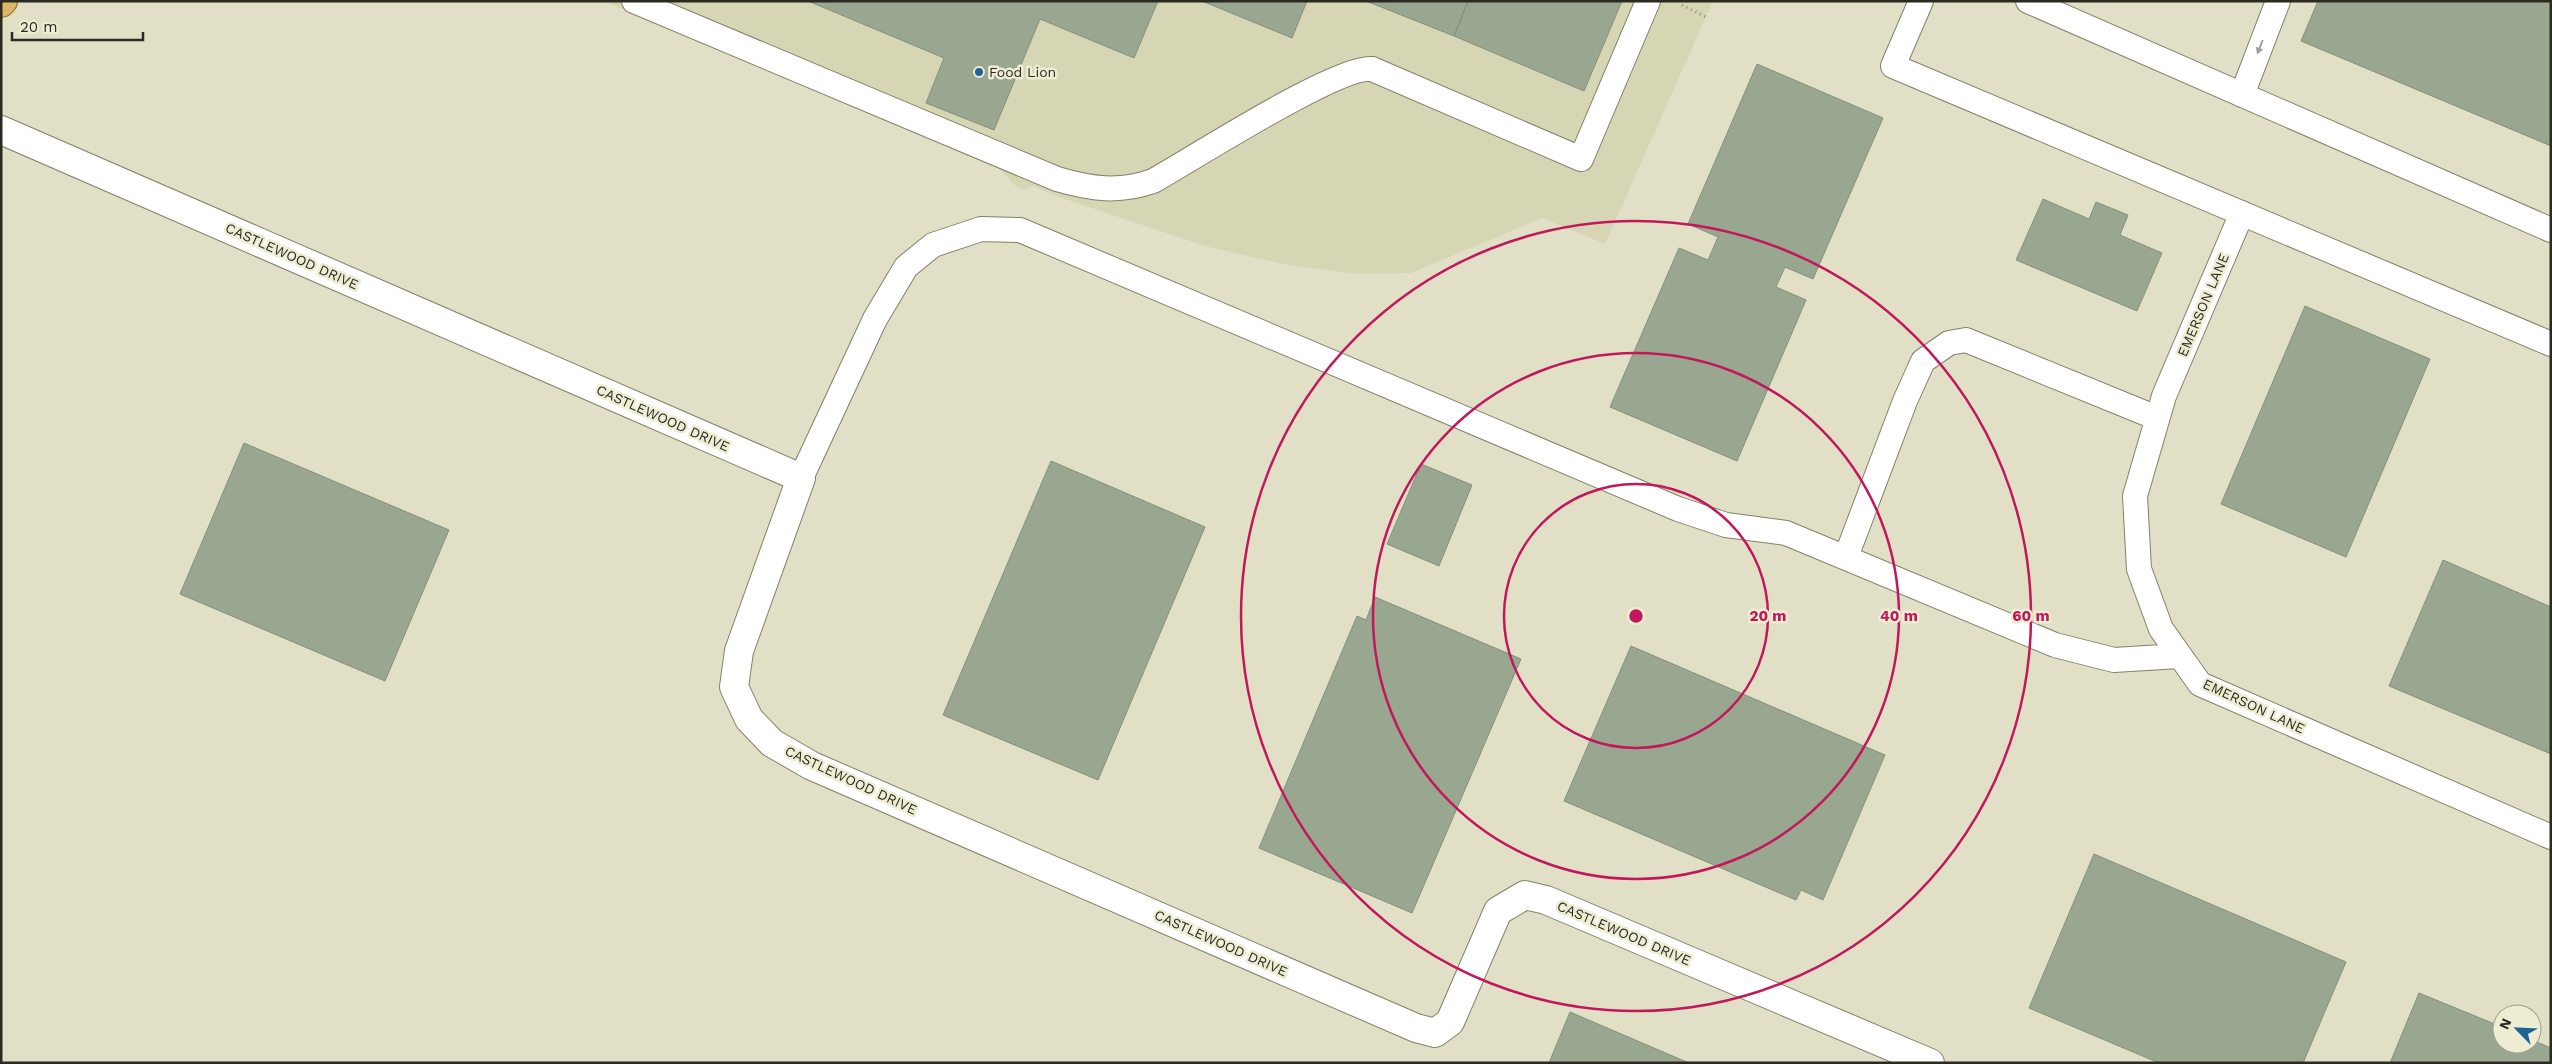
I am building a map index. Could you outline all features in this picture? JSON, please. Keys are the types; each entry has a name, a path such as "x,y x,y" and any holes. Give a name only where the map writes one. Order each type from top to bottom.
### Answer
{"street":[{"name":"CASTLEWOOD DRIVE","path":"1,130 801,478 739,651 734,687 750,719 772,743 812,766 1416,1028 1435,1033 1450,1022 1498,911 1525,895 1546,900 1930,1063"}],"lane":[{"path":"634,1 1050,176 1078,186 1107,190 1123,189 1152,181 1328,82 1362,68 1372,69 1580,159 1648,1"},
{"path":"1921,1 1892,66 2551,344"},
{"path":"2028,1 2551,230"},
{"path":"2242,95 2278,1"},
{"name":"EMERSON LANE","path":"2242,213 2164,396 2136,496 2139,569 2161,630 2200,684 2551,838"},
{"path":"801,478 875,319 906,267 932,245 981,229 1020,230 1678,509 1726,525 1786,533 2054,645 2114,660 2180,656"},
{"path":"1846,558 1905,401 1923,361 1949,343 1966,340 2157,418"}],"path":[{"path":"1674,1 1706,17"}],"shaded area":[{"path":"603,1 1713,1 1605,244 1542,218 1411,273 1357,274 1287,265 1205,246 1056,196 1033,186 1025,190 1014,185 999,168"}],"building":[{"name":"Food Lion","path":"808,1 1158,1 1134,58 1040,19 994,130 926,103 944,58"},
{"path":"1202,1 1307,1 1292,38"},
{"path":"1366,1 1468,1 1454,36"},
{"path":"1468,1 1622,1 1584,91 1454,36"},
{"path":"2318,1 2551,1 2551,146 2301,41"},
{"path":"1757,64 1883,118 1813,279 1785,267 1776,287 1806,300 1737,461 1610,407 1679,248 1708,260 1718,237 1688,224"},
{"path":"2043,199 2089,219 2096,202 2128,215 2120,235 2162,253 2137,311 2016,260"},
{"path":"2305,306 2430,359 2346,557 2221,504"},
{"path":"244,443 449,530 385,681 180,594"},
{"path":"1051,461 1205,527 1098,780 943,715"},
{"path":"1421,464 1472,485 1439,566 1387,544"},
{"path":"2443,560 2551,607 2551,754 2389,686"},
{"path":"1375,597 1521,659 1412,913 1259,848 1357,616 1366,620"},
{"path":"1631,646 1885,755 1823,900 1801,890 1796,900 1564,801"},
{"path":"2094,854 2346,962 2303,1063 2159,1063 2029,1008"},
{"path":"2419,993 2492,1023 2492,1054 2542,1054 2542,1044 2551,1048 2551,1063 2390,1063"},
{"path":"1570,1012 1689,1063 1549,1063"}],"place":[{"name":"Food Lion","path":"979,72"}]}
